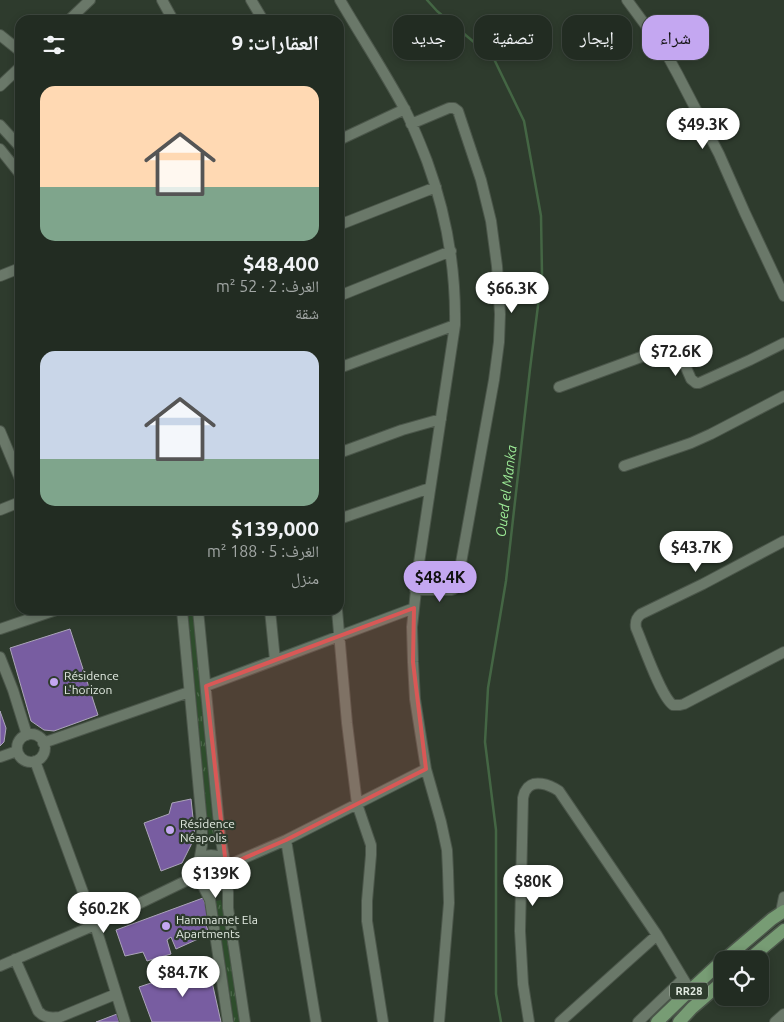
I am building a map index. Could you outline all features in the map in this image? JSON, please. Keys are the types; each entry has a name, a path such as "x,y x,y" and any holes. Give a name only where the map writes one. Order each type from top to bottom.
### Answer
{"main road":[{"name":"RR28","path":"735,951 783,912"},
{"path":"759,951 784,930"},
{"name":"RR28","path":"657,1022 687,984 714,967"},
{"name":"RR28","path":"678,1022 714,989"}],"street":[{"path":"162,0 170,15"},
{"path":"251,0 260,15"},
{"path":"340,0 412,124 436,187 451,251 456,304 455,325 415,590 412,627 415,699 426,769 447,850 449,903 439,1022"},
{"path":"627,0 666,53 678,75 719,154 784,296"},
{"path":"73,15 86,1"},
{"path":"0,35 15,47"},
{"path":"0,86 15,72"},
{"path":"412,124 449,108 454,108 458,111 481,180 489,212 497,266 500,314 494,380 458,583 456,588 451,590 415,590"},
{"path":"344,138 405,109"},
{"path":"0,125 15,142"},
{"path":"0,149 15,168"},
{"path":"344,223 436,187"},
{"path":"344,294 451,251"},
{"path":"0,276 15,270"},
{"path":"344,366 455,325"},
{"path":"559,387 672,346 678,349 691,379 699,383 784,343"},
{"path":"624,466 706,437 784,396"},
{"path":"344,451 402,430 441,419"},
{"path":"0,431 15,467"},
{"path":"344,517 430,488"},
{"path":"0,510 15,504"},
{"path":"784,541 719,576 641,614 636,620 636,628 650,663 666,698 673,705 684,704 784,652"},
{"path":"206,686 414,608"},
{"path":"0,630 42,615"},
{"path":"182,615 203,830 202,845 196,866 199,880 210,900 228,1022"},
{"path":"199,615 220,835 226,864 228,908 246,1022"},
{"path":"270,615 275,660"},
{"path":"338,615 347,723 357,804 371,845 372,855 367,901 368,921 383,1022"},
{"path":"0,657 27,735"},
{"path":"43,743 189,692"},
{"path":"27,735 38,736 43,743 43,753 35,761 24,760 20,756 17,745 27,735"},
{"path":"0,757 18,751"},
{"path":"35,761 94,925 125,1022"},
{"path":"226,864 286,840 426,769"},
{"path":"529,1022 523,984 520,931 523,798 526,789 533,784 550,785 560,791 657,935 687,984 638,1022"},
{"path":"286,840 316,1022"},
{"path":"198,862 203,858 215,856 226,864"},
{"path":"199,880 207,886 213,887 218,886 226,878"},
{"path":"0,966 199,880"},
{"path":"783,912 784,897"},
{"path":"560,1022 657,935"},
{"path":"15,959 38,1011 46,1017 60,1017 116,994"},
{"path":"775,1022 784,1014"}],"highlighted area":[{"path":"414,608 413,662 426,769 286,840 226,866 206,686"}],"green space":[{"path":"188,615 193,615 214,838 209,838"},
{"path":"208,862 216,862 221,867 219,878 208,880 203,875 203,867"},
{"path":"221,900 240,1022 234,1022 216,901"}],"building":[{"name":"Résidence L'horizon","path":"70,629 98,715 54,731 44,730 31,721 10,648"},
{"path":"0,711 6,728 4,742 0,746"},
{"name":"Résidence Néapolis","path":"191,799 195,837 182,863 161,871 144,823 169,814 172,803"},
{"name":"Hammamet Ela Apartments","path":"203,898 208,920 205,922 209,934 176,949 171,937 167,940 171,954 147,961 143,952 125,956 116,930"},
{"path":"208,964 221,1022 152,1022 139,987"},
{"path":"117,1014 119,1022 96,1022"}],"waterway":[{"name":"Oued el Manka","path":"427,0 437,11 494,59 524,121 541,216 542,274 506,581 488,688 485,742 496,830 496,994 501,1022"}],"place":[{"name":"Résidence L'horizon","path":"54,682"},
{"name":"Résidence Néapolis","path":"170,830"},
{"name":"Hammamet Ela Apartments","path":"166,926"}]}
